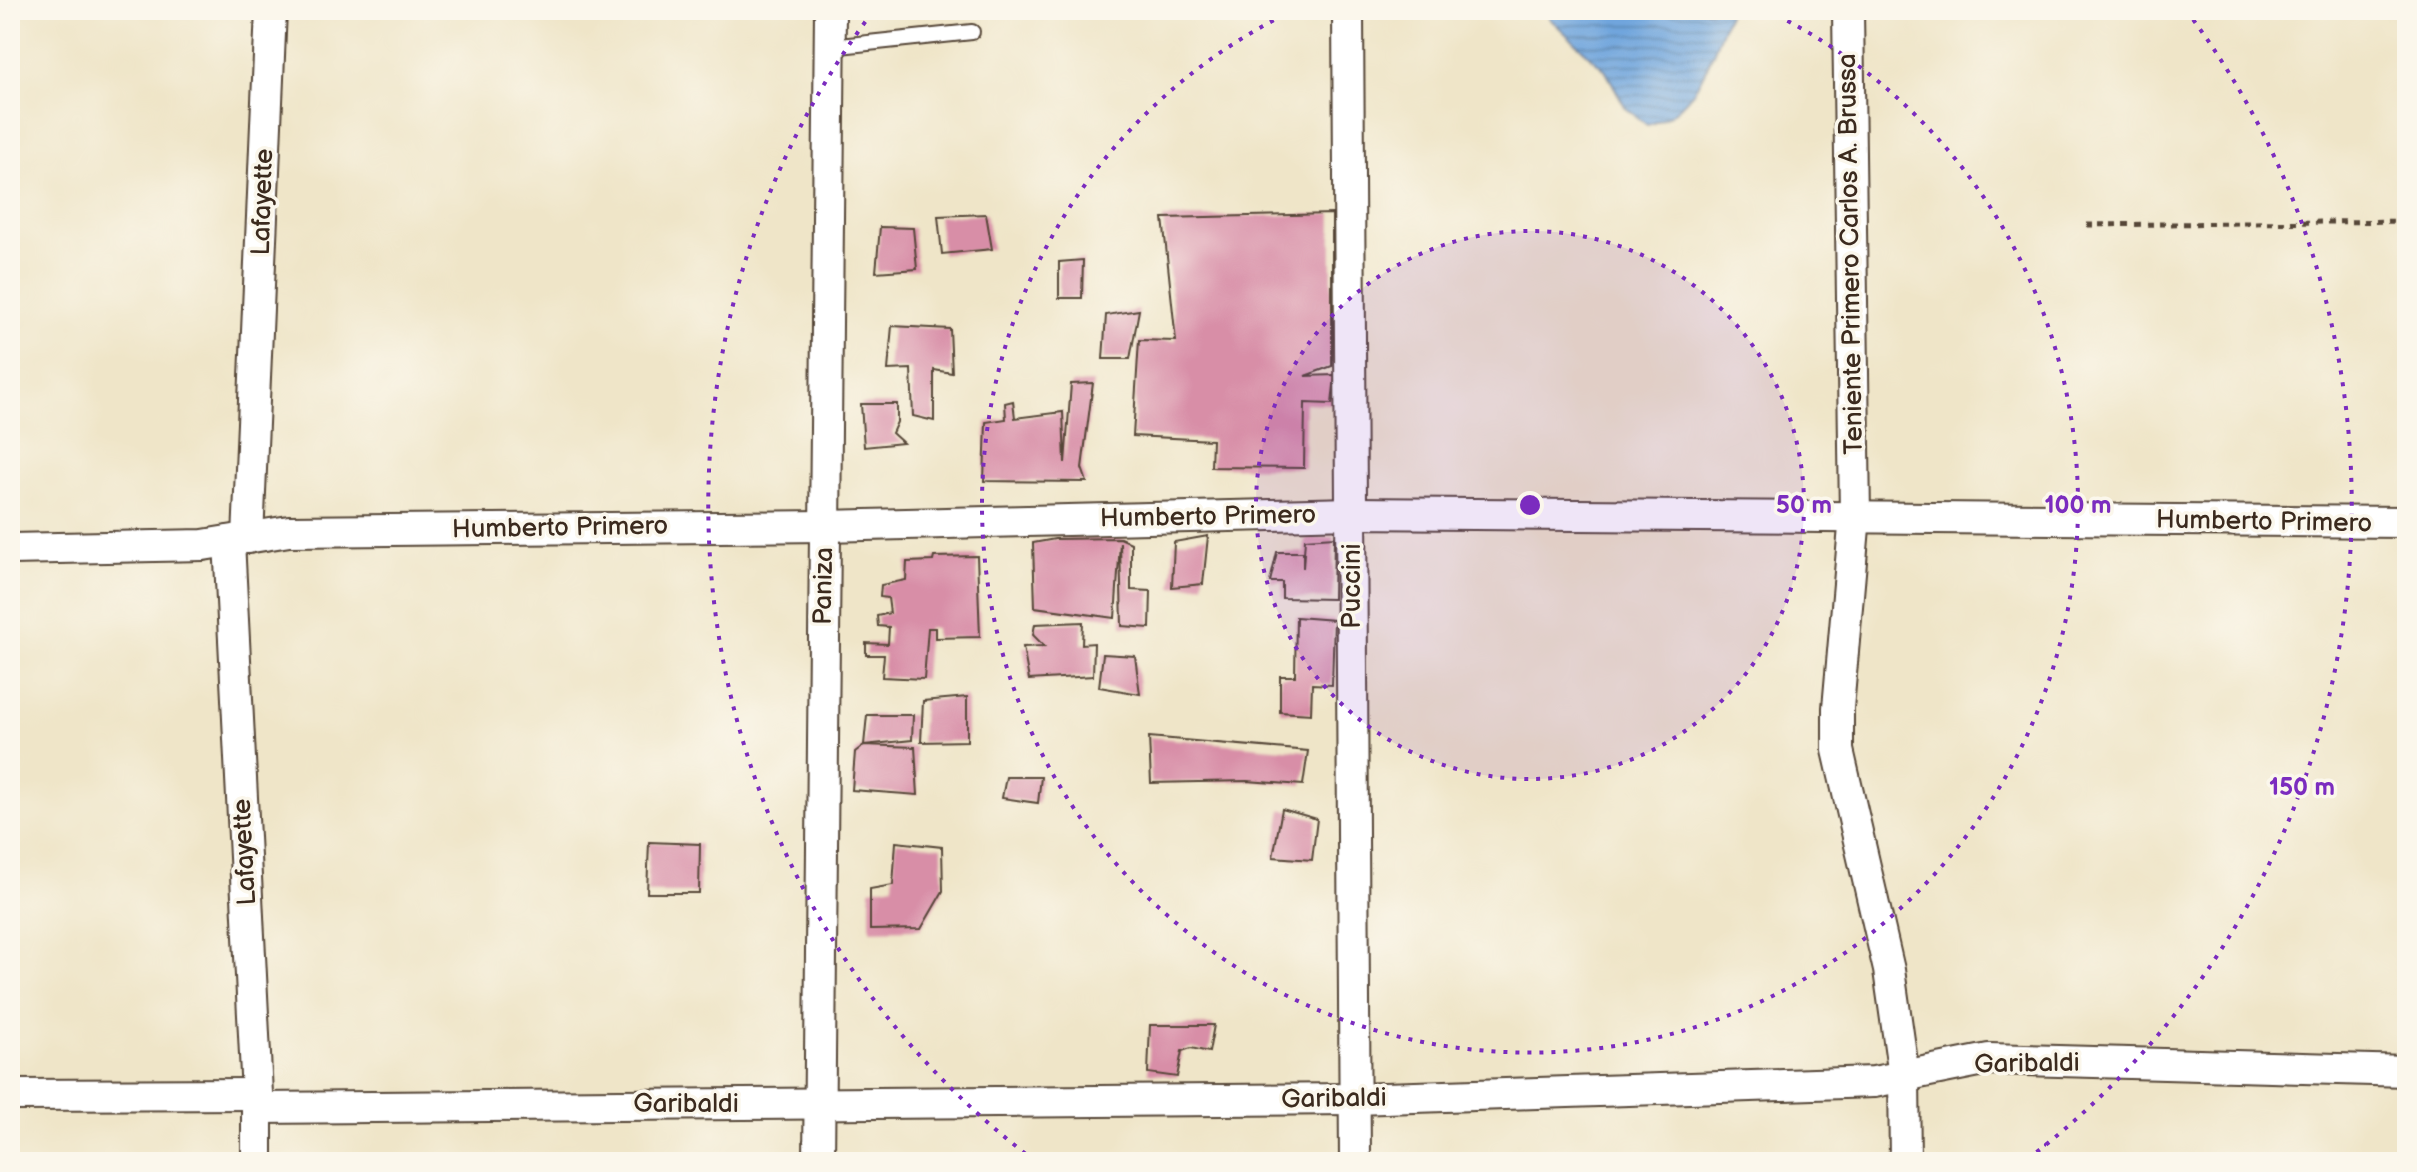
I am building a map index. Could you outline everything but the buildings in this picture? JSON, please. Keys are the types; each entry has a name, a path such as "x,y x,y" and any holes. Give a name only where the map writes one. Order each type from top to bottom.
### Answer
{"street":[{"name":"Lafayette","path":"257,1162 258,1101 239,540 271,10"},
{"name":"Paniza","path":"819,1162 830,10"},
{"name":"Puccini","path":"1348,10 1355,1162"},
{"name":"Teniente Primero Carlos A. Brussa","path":"1848,10 1855,516 1838,708 1838,750 1889,970 1904,1076 1905,1162"},
{"name":"Humberto Primero","path":"10,549 203,545 289,531 825,526 1352,513 2407,522"},
{"name":"Garibaldi","path":"10,1095 258,1101 819,1103 1355,1099 1874,1082 1989,1059 2407,1071"}],"lane":[{"path":"830,47 972,32"}],"path":[{"path":"2087,225 2407,221"}],"water":[{"path":"1545,10 1730,10 1709,62 1691,94 1665,118 1647,125 1626,108 1605,70 1550,19"}]}
